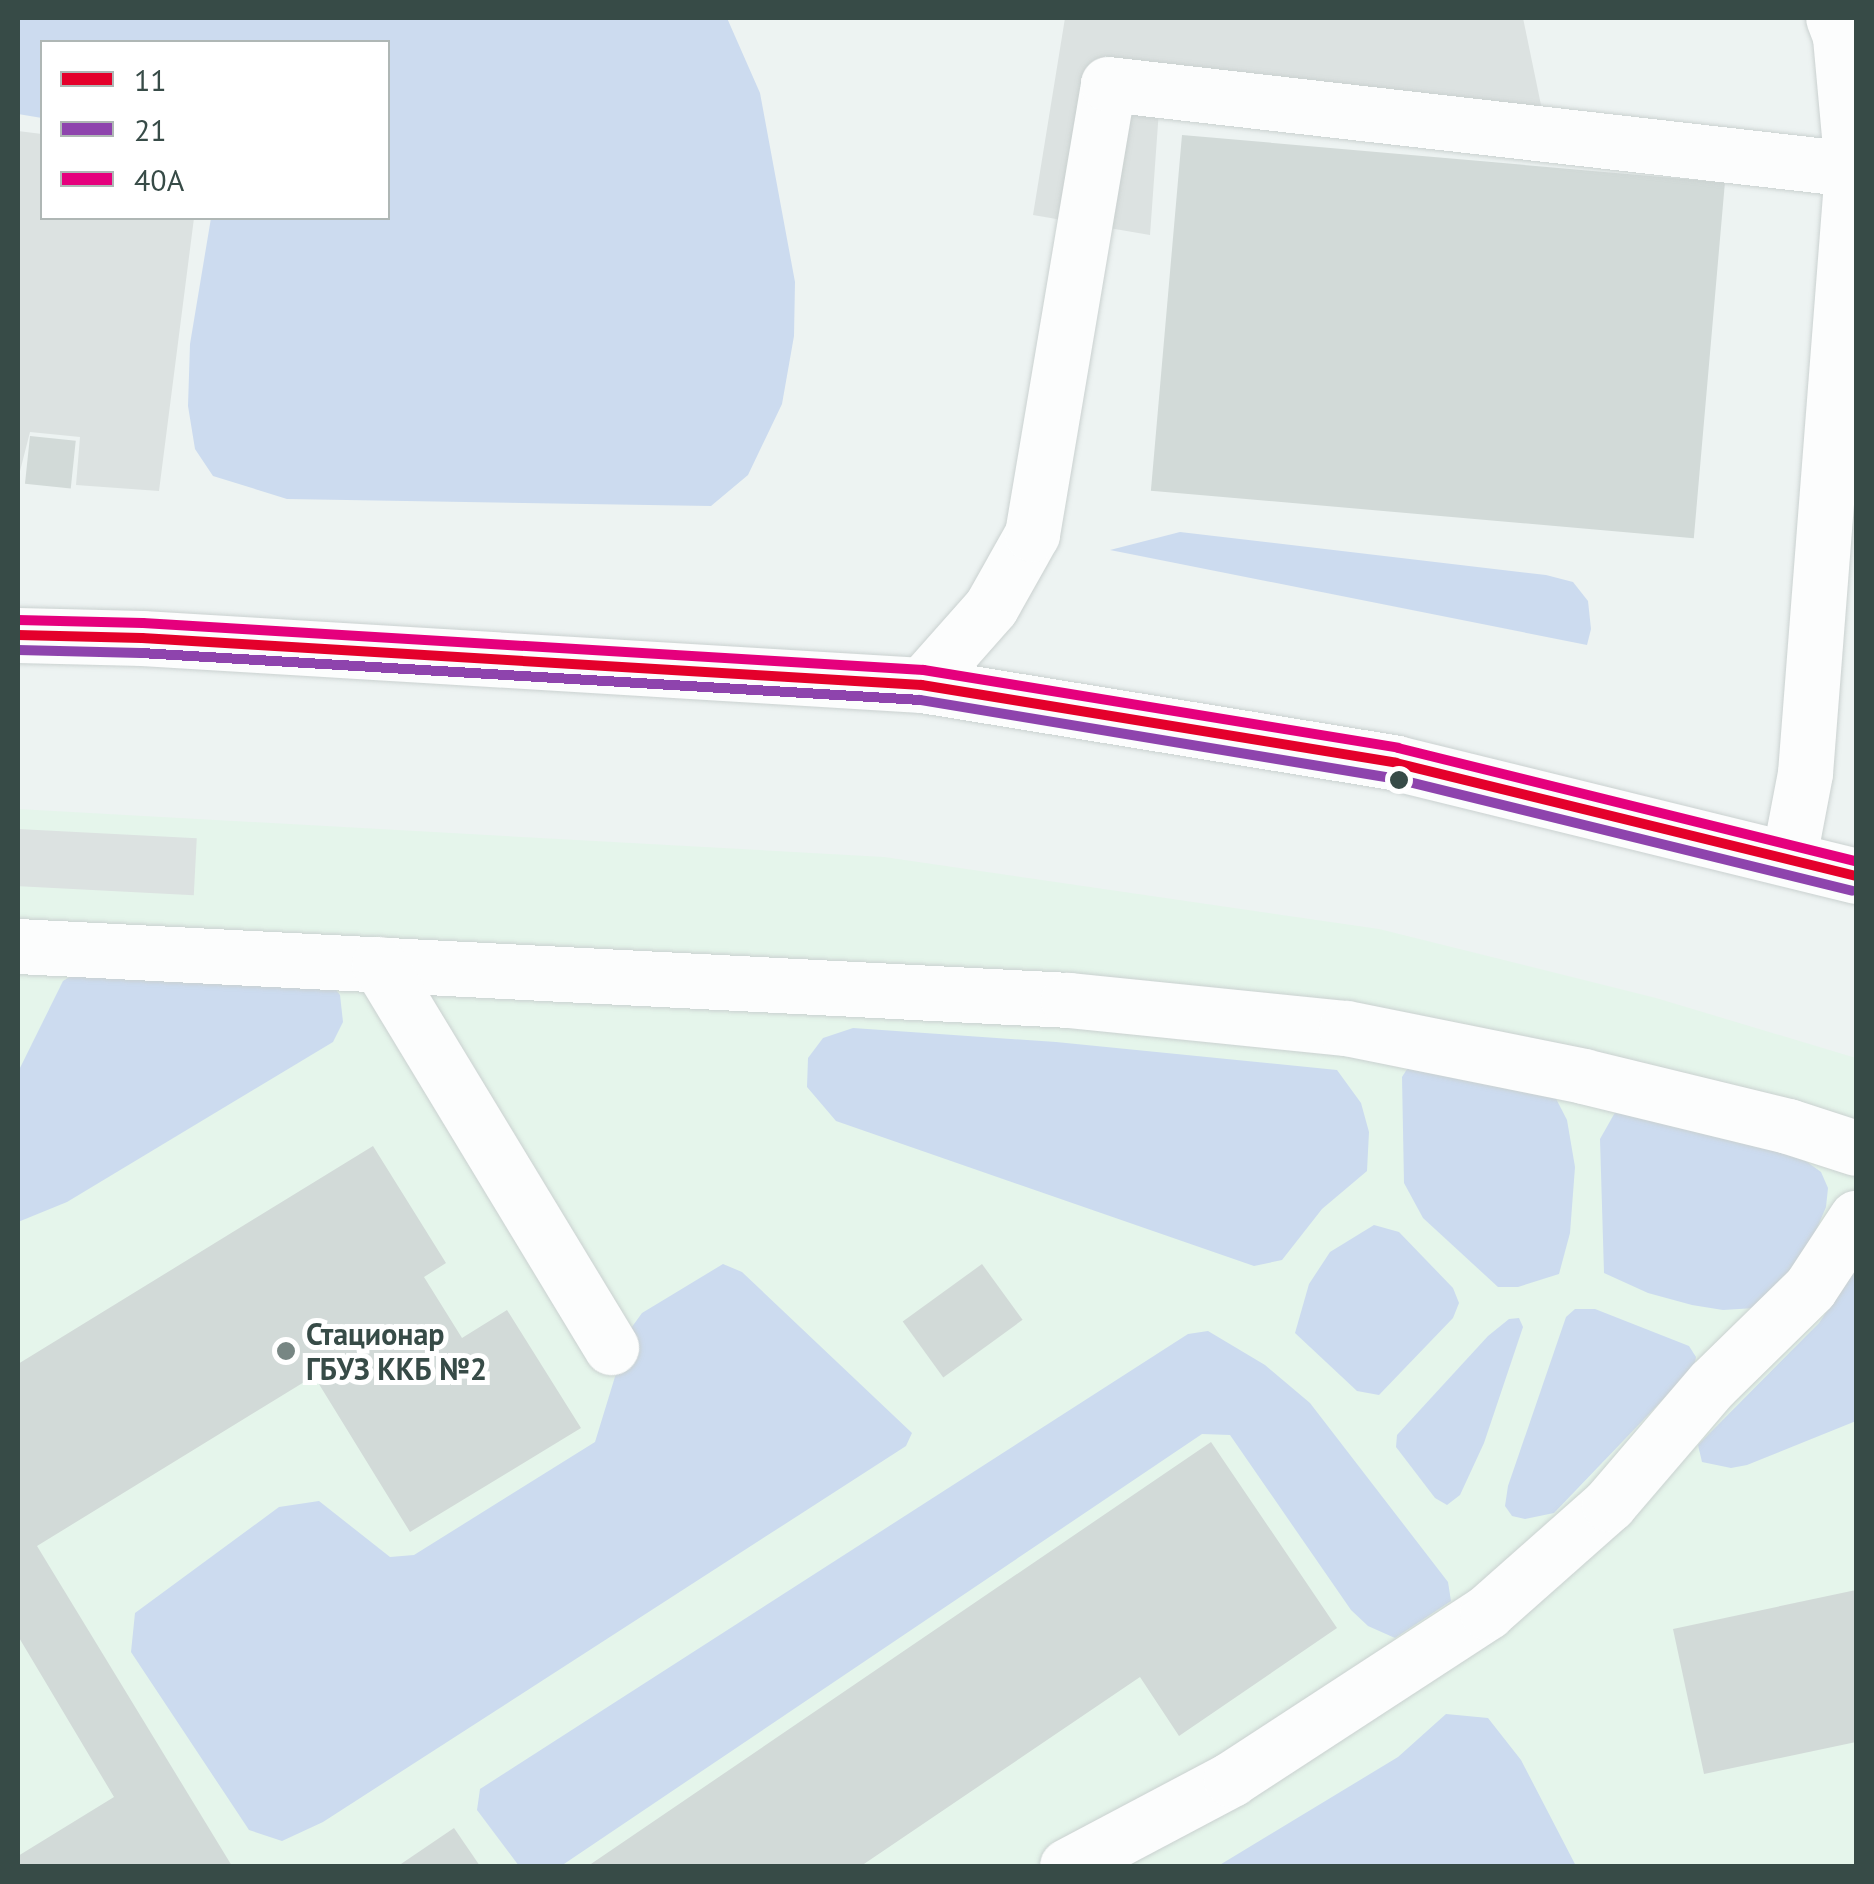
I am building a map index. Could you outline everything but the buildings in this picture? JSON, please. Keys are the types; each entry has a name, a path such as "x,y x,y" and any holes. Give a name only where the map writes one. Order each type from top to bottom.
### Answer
{"street":[{"path":"1789,857 1804,773 1852,169 1840,36 1834,18"},
{"path":"922,685 991,607 1032,534 1108,84 1852,169"},
{"path":"18,635 142,638 922,685 1396,762 1856,876"},
{"path":"18,946 1068,1000 1346,1028 1583,1076 1788,1126 1856,1148"},
{"path":"379,964 612,1346"},
{"path":"1067,1866 1230,1778 1487,1612 1609,1504 1712,1384 1810,1288 1856,1218"}],"shaded area":[{"path":"18,18 727,18 760,93 795,282 794,336 782,404 748,475 711,506 287,499 213,476 195,449 188,406 190,344 211,220 390,220 390,40 40,40 40,118 18,114"},
{"path":"1065,18 1523,18 1547,134 1159,110 1150,235 1033,215"},
{"path":"18,131 40,134 40,220 194,220 159,491 76,485 80,437 30,432 18,479"},
{"path":"1180,532 1546,575 1573,582 1588,601 1591,629 1587,645 1110,550"},
{"path":"18,809 884,857 1379,929 1656,998 1856,1058 1856,1866 18,1866"},
{"path":"18,829 197,838 194,895 18,886"},
{"path":"82,969 331,983 340,995 343,1022 333,1042 67,1202 18,1222 18,1072 63,981"},
{"path":"853,1028 1056,1042 1337,1070 1361,1103 1369,1132 1367,1171 1322,1209 1282,1260 1254,1266 836,1121 807,1087 808,1058 823,1038"},
{"path":"1409,1066 1549,1085 1567,1120 1575,1167 1570,1233 1559,1274 1518,1287 1498,1287 1423,1218 1404,1183 1402,1077"},
{"path":"1617,1109 1792,1151 1821,1172 1828,1188 1826,1207 1806,1254 1755,1308 1723,1310 1692,1305 1648,1293 1604,1273 1600,1139"},
{"path":"1374,1225 1399,1232 1453,1288 1459,1303 1453,1318 1379,1395 1357,1391 1295,1333 1309,1284 1330,1252"},
{"path":"723,1264 742,1272 912,1433 906,1446 323,1822 282,1841 249,1830 131,1652 135,1613 279,1507 319,1501 390,1557 414,1555 595,1442 629,1331 642,1313"},
{"path":"1856,1268 1856,1421 1747,1465 1731,1468 1702,1462 1698,1445 1819,1323"},
{"path":"1575,1309 1595,1309 1689,1346 1696,1357 1694,1367 1554,1513 1525,1519 1512,1516 1505,1506 1508,1486 1566,1317"},
{"path":"1519,1318 1523,1327 1484,1443 1460,1495 1447,1505 1435,1498 1396,1447 1397,1435 1488,1336 1509,1319"},
{"path":"1208,1331 1265,1365 1310,1403 1448,1582 1451,1601 1395,1638 1368,1626 1351,1610 1230,1435 1202,1434 561,1866 519,1866 477,1810 480,1789 1188,1334"},
{"path":"1446,1714 1488,1718 1521,1760 1576,1866 1218,1866 1398,1757"}],"transit line":[{"name":"40А","path":"18,620 143,623 924,670 1398,748 1856,861"},
{"name":"11","path":"18,635 142,638 922,685 1396,763 1856,876"},
{"name":"21","path":"18,650 141,653 920,700 1393,778 1852,891"}],"place":[{"name":"Стационар ГБУЗ ККБ №2","path":"286,1351"}]}
